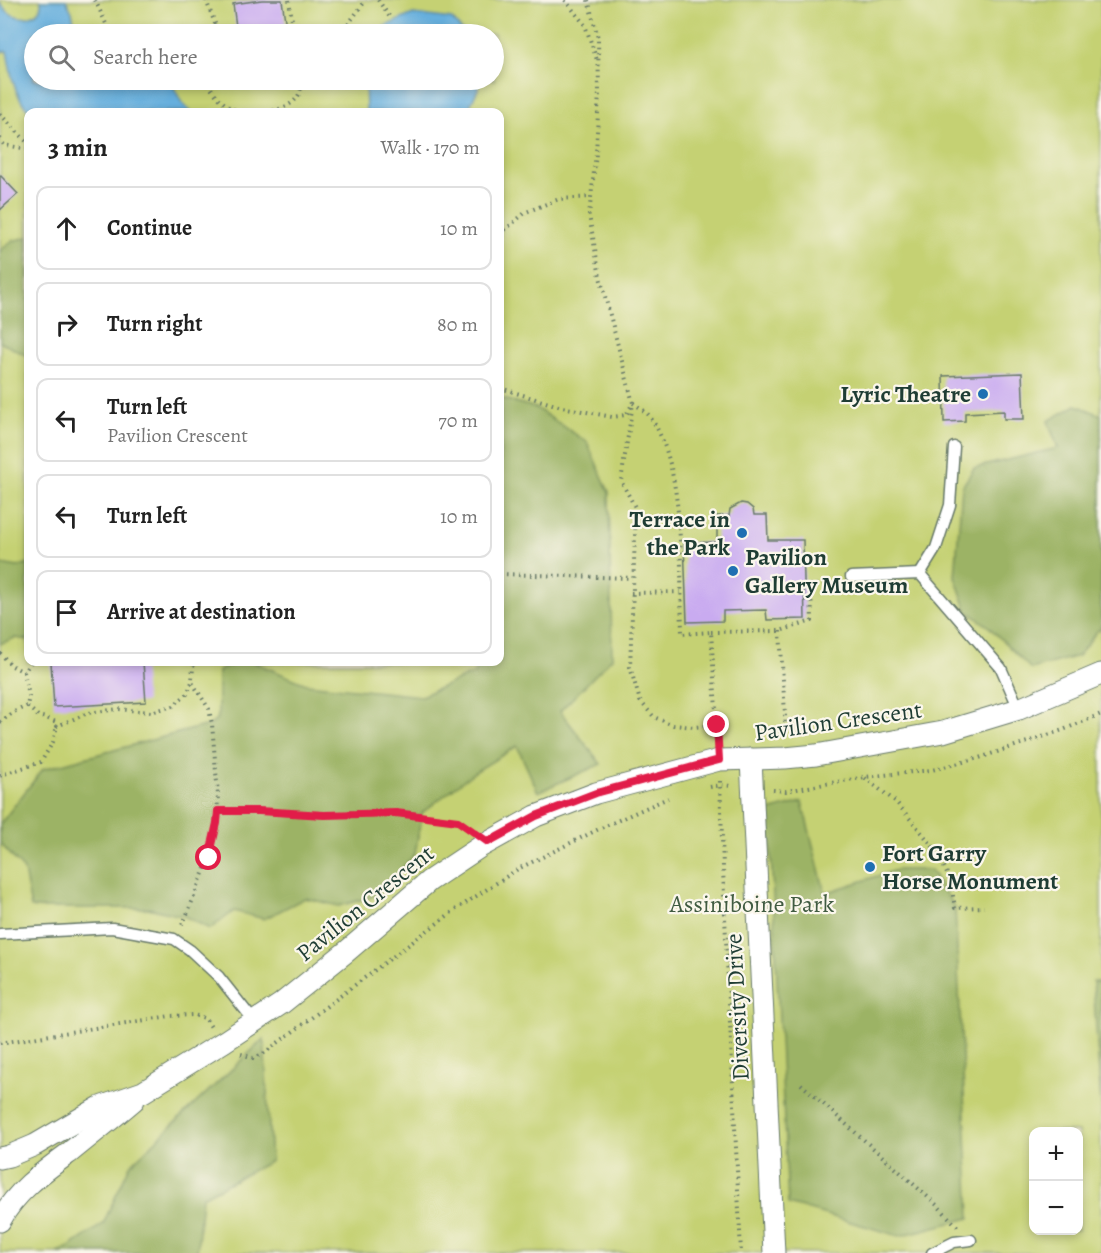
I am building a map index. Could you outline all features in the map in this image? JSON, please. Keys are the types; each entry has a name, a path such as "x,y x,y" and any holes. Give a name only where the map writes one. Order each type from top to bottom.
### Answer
{"street":[{"name":"Pavilion Crescent","path":"0,1158 35,1145 100,1107 143,1092 225,1041 280,1004 346,952 429,881 488,842 536,816 596,793 719,760 816,755 944,732 1019,709 1101,674"},
{"name":"Diversity Drive","path":"751,759 774,1253"},
{"path":"0,1221 5,1211 21,1192 143,1092"}],"lane":[{"path":"920,574 936,548 950,505 954,447"},
{"path":"851,577 920,574"},
{"path":"920,574 1001,668 1019,709"},
{"path":"0,934 112,928 174,939 190,950 219,977 254,1021"},
{"path":"932,1253 954,1242 971,1240"}],"path":[{"path":"95,0 106,24"},
{"path":"206,0 215,24"},
{"path":"289,0 293,24"},
{"path":"348,24 366,0"},
{"path":"378,0 389,16"},
{"path":"565,0 585,25 599,64"},
{"path":"588,0 598,38 599,64 597,144 589,215 600,277 633,403 621,481 636,509 630,667 640,701 654,717 673,725 694,728 717,725"},
{"path":"214,90 229,108"},
{"path":"284,108 290,105 300,90"},
{"path":"0,114 24,139"},
{"path":"0,138 4,145 24,148"},
{"path":"504,230 525,212 559,199 591,197"},
{"path":"504,389 562,407 612,417 626,415 633,403"},
{"path":"633,403 649,416 662,438 671,469 678,513 682,634 780,631 812,621 811,585 832,584"},
{"path":"504,574 632,578"},
{"path":"632,593 681,592"},
{"path":"780,631 785,758"},
{"path":"711,632 721,785 741,1253"},
{"path":"0,653 12,666 24,672"},
{"path":"0,722 27,705 30,696 24,672 28,666"},
{"path":"57,726 88,713 118,709 151,712 173,705 187,694 192,682 193,666"},
{"path":"174,939 186,917 209,858 218,811 209,709 192,682"},
{"path":"0,776 41,762 53,742 56,722 38,717 27,705"},
{"path":"786,791 865,777 932,770 979,758 1063,730 1101,714"},
{"path":"865,777 896,802 932,845 951,883 955,908 984,907"},
{"path":"709,787 721,785"},
{"path":"0,1043 170,1016 193,1015 205,1018 213,1030 225,1041 241,1054 253,1058 263,1054 455,910 518,869 601,828 676,795"},
{"path":"218,811 324,815 396,813 458,821 488,842"},
{"path":"801,1084 938,1206 971,1240"}],"green space":[{"name":"Assiniboine Park","path":"0,0 1101,0 1101,1253 0,1253"},
{"path":"24,238 24,354 0,342 0,251 12,241"},
{"path":"504,399 536,408 587,442 609,492 612,658 560,711 601,764 538,792 517,746 473,773 422,813 415,854 379,895 339,906 305,898 264,919 234,911 210,929 186,917 148,908 31,908 24,870 0,843 0,824 43,769 212,724 218,717 218,671 230,666 263,666 306,684 421,696 475,673 476,666 504,666"},
{"path":"1076,405 1101,415 1101,629 1078,656 1031,669 988,626 967,611 955,577 962,487 974,468 1058,448 1048,421"},
{"path":"0,564 18,567 24,565 24,639 15,638 0,644"},
{"path":"802,802 825,893 896,870 931,870 955,908 970,1218 899,1236 788,1204 769,811"},
{"path":"1093,981 1101,983 1101,1105"},
{"path":"264,1039 271,1161 202,1197 197,1253 57,1253 103,1224 130,1165"}],"water":[{"path":"41,0 66,0 75,24 24,24 24,90 175,90 187,108 27,108 16,91 7,51 0,52 0,3 11,14 21,17 34,15 41,5"},
{"path":"413,14 452,19 456,24 390,24"},
{"path":"365,90 478,90 469,108 366,108"}],"building":[{"path":"282,0 286,24 236,24 233,4"},
{"path":"0,175 18,194 0,210"},
{"name":"Lyric Theatre","path":"1022,373 1024,419 1004,419 1004,411 965,413 965,421 944,422 943,376"},
{"path":"741,503 753,509 754,515 767,515 768,540 803,540 805,619 767,620 766,610 723,611 723,621 687,622 684,543 717,542 717,516 729,516 730,509"},
{"path":"51,666 143,666 146,702 54,707"}],"place":[{"name":"Lyric Theatre","path":"983,394"},
{"name":"Terrace in the Park","path":"742,533"},
{"name":"Pavilion Gallery Museum","path":"733,571"},
{"name":"Fort Garry Horse Monument","path":"870,867"}],"route":[{"path":"209,858 218,811 324,815 396,813 458,821 488,842 536,816 596,793 719,760 717,725"}]}
